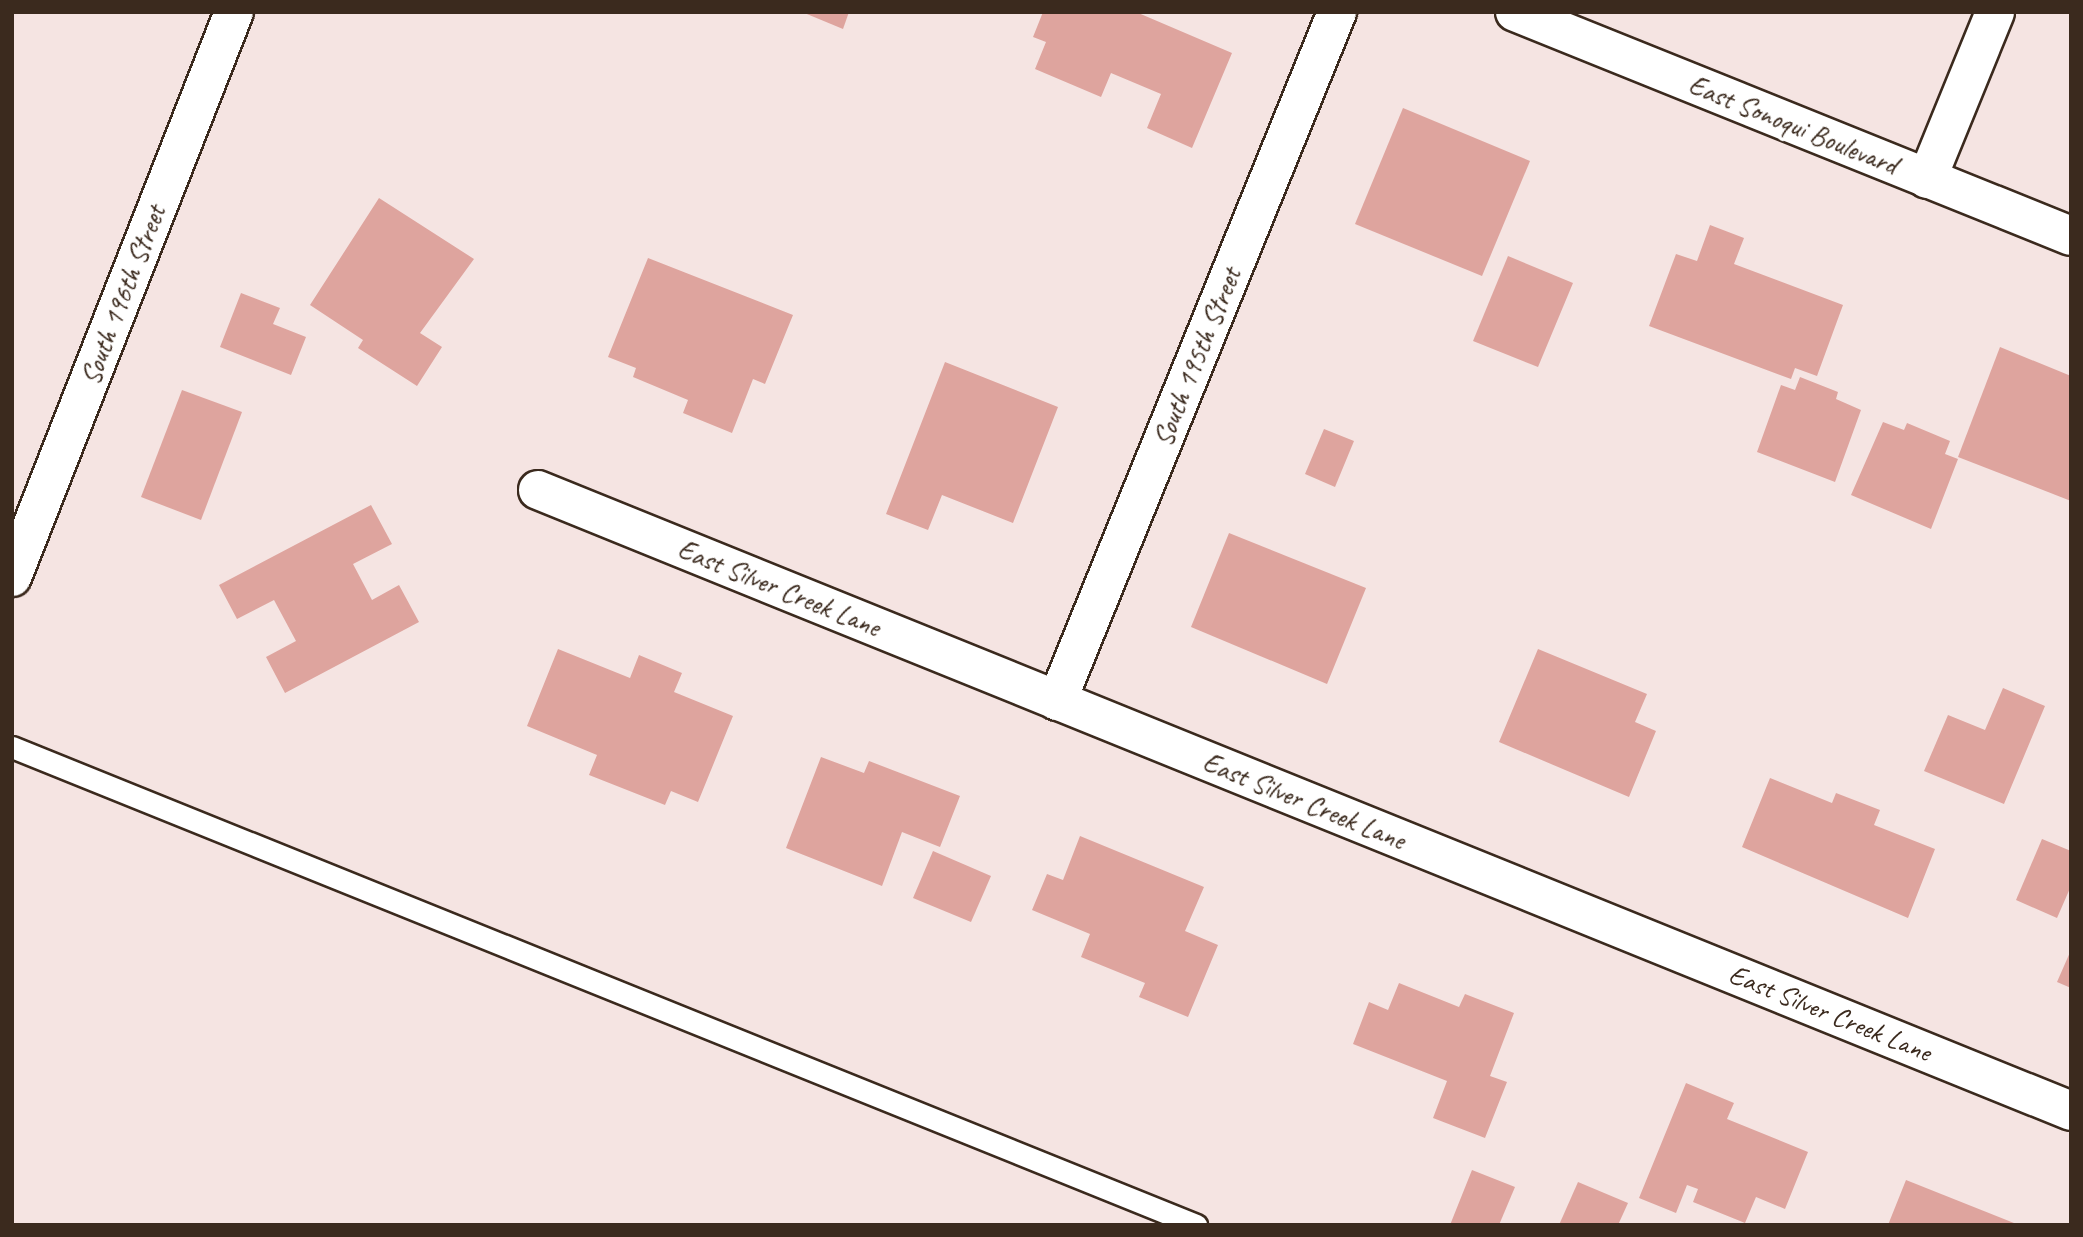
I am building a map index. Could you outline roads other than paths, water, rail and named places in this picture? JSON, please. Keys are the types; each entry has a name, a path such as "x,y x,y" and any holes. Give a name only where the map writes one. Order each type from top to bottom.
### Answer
{"street":[{"name":"South 196th Street","path":"12,578 234,12"},
{"name":"South 195th Street","path":"1057,701 1337,12"},
{"name":"East Sonoqui Boulevard","path":"1515,12 2071,236"},
{"path":"1927,179 1994,12"},
{"name":"East Silver Creek Lane","path":"538,490 2071,1111"}],"lane":[{"path":"12,747 1196,1225"}]}
